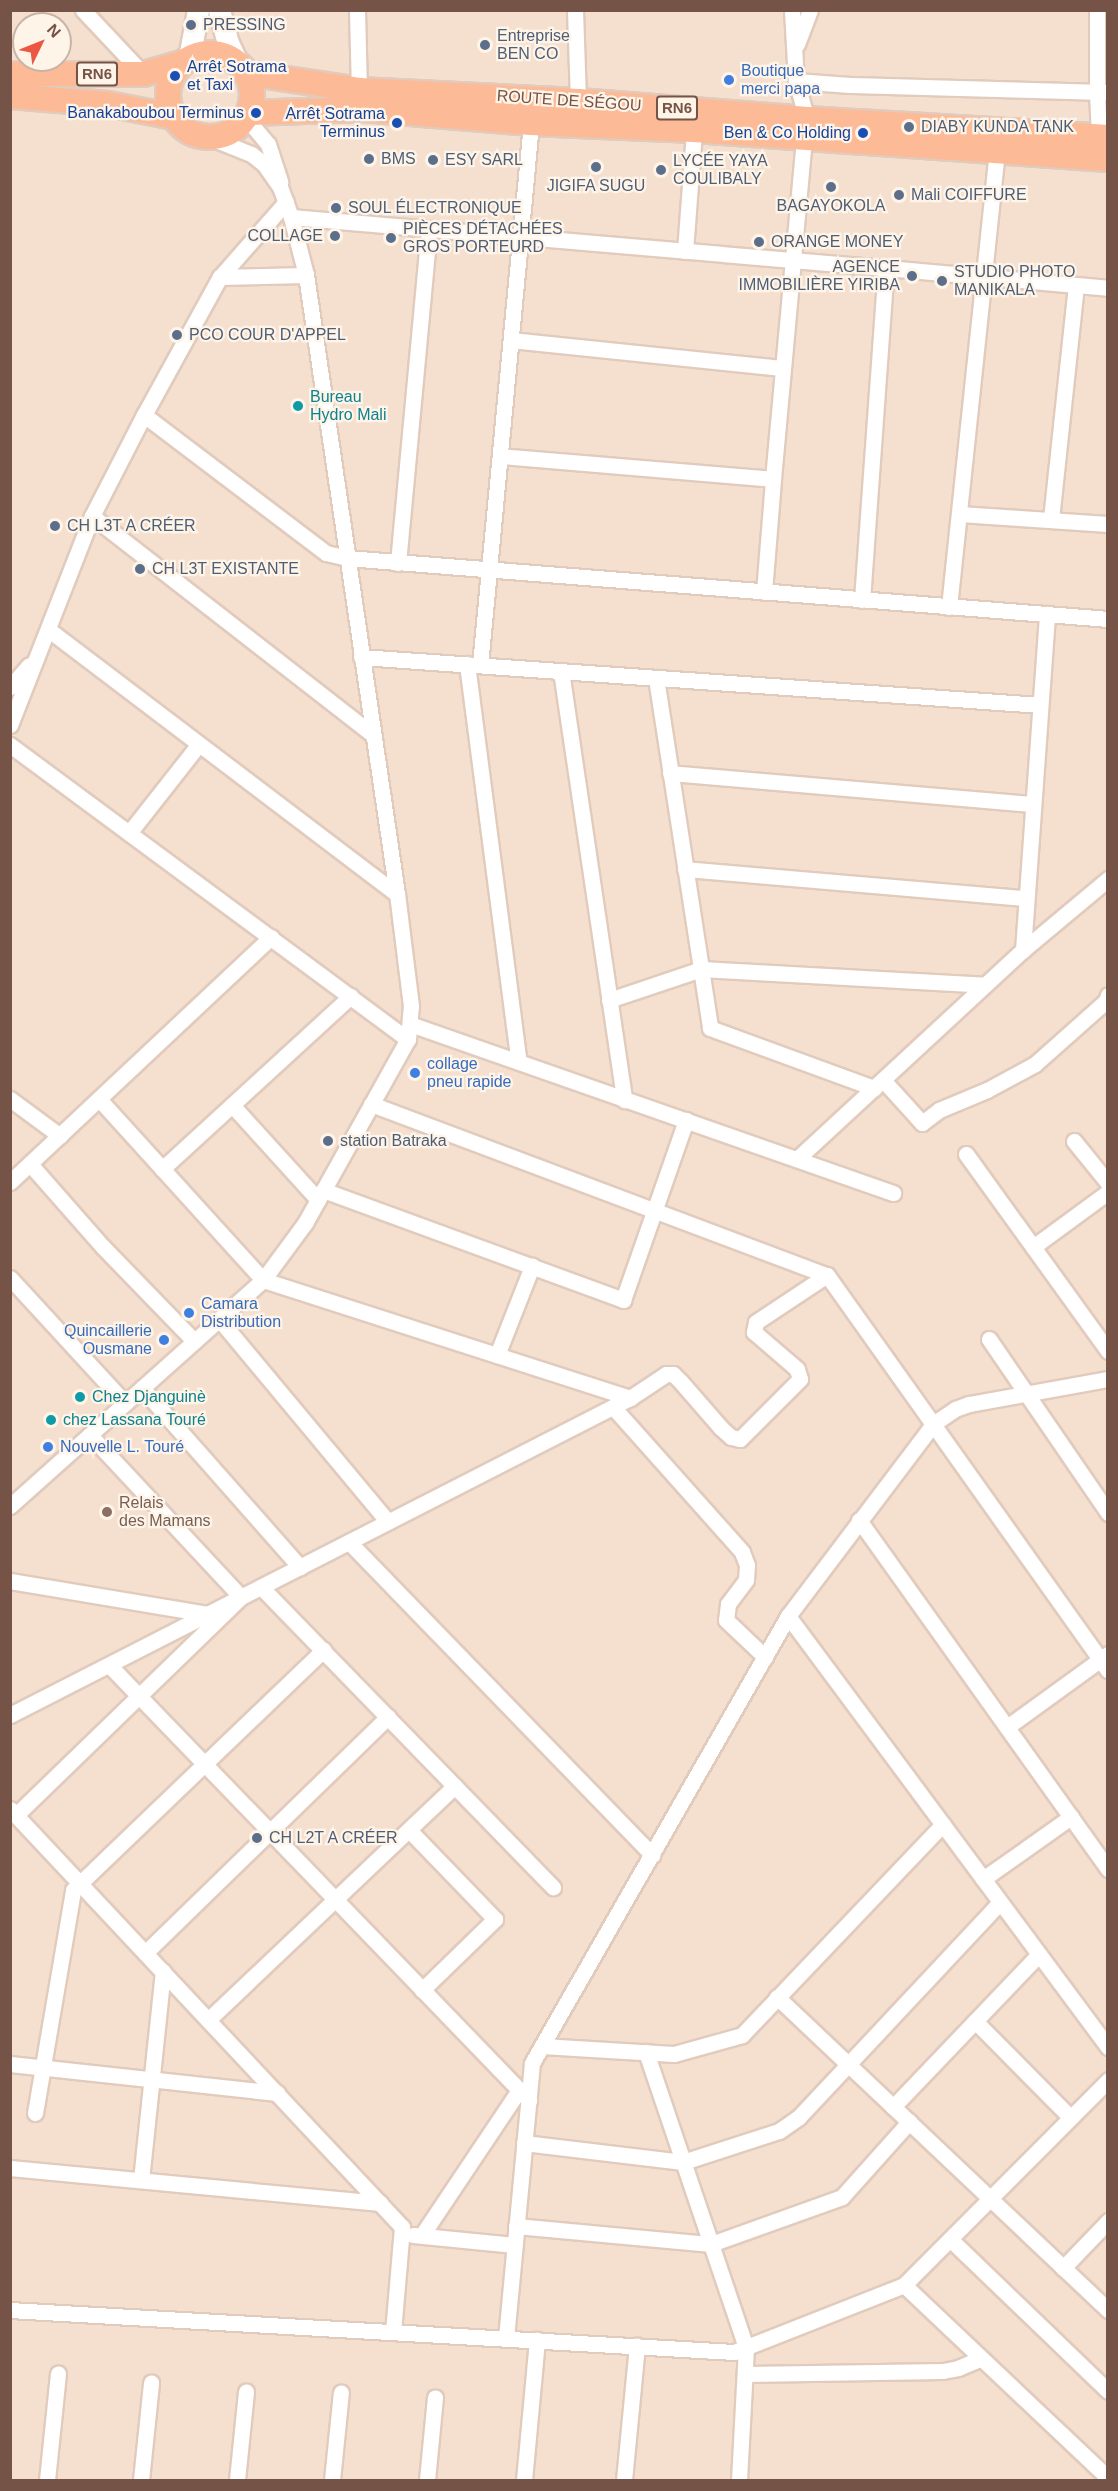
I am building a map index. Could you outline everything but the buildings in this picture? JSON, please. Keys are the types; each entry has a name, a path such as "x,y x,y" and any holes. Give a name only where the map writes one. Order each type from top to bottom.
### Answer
{"highway":[{"name":"ROUTE DE SÉGOU","path":"10,74 143,74 205,53 222,54 242,68 359,90 578,101 996,150 1107,159"},
{"path":"174,117 169,104 168,89 173,75 185,61"},
{"path":"211,138 225,135 237,128 248,116 252,100 252,86 242,68"},
{"name":"RN6","path":"10,96 108,104 174,117 190,132 211,138"},
{"name":"ROUTE DE SÉGOU","path":"248,116 361,108 531,123 694,130 805,129 1103,137"}],"main road":[{"path":"185,61 198,10"},
{"path":"219,10 228,43 242,68"}],"street":[{"path":"83,10 143,74"},
{"path":"357,10 359,90"},
{"path":"575,10 578,101"},
{"path":"765,592 782,368 805,129 796,81 792,10"},
{"path":"794,50 810,10"},
{"path":"1097,10 1103,137"},
{"path":"796,81 850,85 1102,92"},
{"path":"10,1506 263,1280 305,1223 409,1031 411,1006 397,894 306,275 275,160 268,144 248,116"},
{"path":"519,1062 473,665 489,570 531,123"},
{"path":"686,251 694,130"},
{"path":"211,138 251,154 264,164 283,195"},
{"path":"949,607 960,514 981,277 996,150"},
{"path":"10,725 92,516 144,415 220,278 283,195"},
{"path":"291,217 1107,288"},
{"path":"398,562 429,229"},
{"path":"862,600 886,268"},
{"path":"220,278 306,275"},
{"path":"1051,519 1076,285"},
{"path":"511,340 782,368"},
{"path":"144,415 326,553 347,558 1107,619"},
{"path":"500,456 773,478"},
{"path":"960,514 1107,524"},
{"path":"92,516 372,734"},
{"path":"1023,950 1047,614"},
{"path":"49,630 397,894"},
{"path":"10,687 37,656"},
{"path":"361,657 1040,705"},
{"path":"561,671 624,1100"},
{"path":"656,678 710,1028 878,1084 922,1123 939,1110 987,1090 1035,1064 1106,1001 1107,995"},
{"path":"129,832 199,744"},
{"path":"10,745 351,996 409,1031 519,1062 893,1193"},
{"path":"670,773 1033,804"},
{"path":"685,869 1026,898"},
{"path":"797,1159 1023,950 1107,879"},
{"path":"10,1182 271,938"},
{"path":"609,1000 701,969 985,985"},
{"path":"162,1168 351,996"},
{"path":"10,1099 60,1136"},
{"path":"99,1099 263,1280 630,1398"},
{"path":"371,1104 827,1275 1105,1661 1007,1727"},
{"path":"232,1105 321,1195 532,1266 623,1300 686,1120"},
{"path":"1074,1141 1107,1183"},
{"path":"966,1154 1107,1351"},
{"path":"30,1164 103,1247 194,1341"},
{"path":"1033,1247 1107,1192"},
{"path":"497,1355 532,1266"},
{"path":"10,1715 613,1407 666,1374 673,1374 721,1428 731,1437 740,1439 800,1379 797,1369 754,1332 756,1322 827,1275"},
{"path":"12,1285 125,1403"},
{"path":"219,1319 388,1522"},
{"path":"989,1339 1023,1393 1107,1513"},
{"path":"506,2338 524,2143 524,2095 532,2063 788,1616 933,1424 955,1409 969,1404 1107,1380"},
{"path":"142,1388 300,1567"},
{"path":"613,1407 742,1552 747,1565 746,1580 728,1604 726,1620 765,1657"},
{"path":"90,1435 241,1597"},
{"path":"860,1520 1107,1869"},
{"path":"349,1542 652,1855"},
{"path":"10,1581 207,1614"},
{"path":"261,1587 553,1887"},
{"path":"241,1597 139,1696 13,1812 402,2227 393,2332"},
{"path":"788,1616 1107,2047"},
{"path":"35,2113 73,1890 322,1650"},
{"path":"109,1665 524,2095"},
{"path":"146,1953 388,1717"},
{"path":"208,2020 455,1786"},
{"path":"984,1879 1071,1817"},
{"path":"542,2046 675,2054 742,2035 943,1824"},
{"path":"409,1830 495,1919 422,1990"},
{"path":"524,2143 683,2162 779,2131 799,2117 1000,1902"},
{"path":"893,2107 1039,1954"},
{"path":"141,2180 163,1971"},
{"path":"777,1997 1107,2310"},
{"path":"975,2021 1070,2117"},
{"path":"646,2052 746,2347 739,2481"},
{"path":"10,2064 277,2093"},
{"path":"10,2310 734,2352 904,2285 1107,2080"},
{"path":"422,2235 524,2095"},
{"path":"516,2226 711,2244 842,2197 909,2122"},
{"path":"10,2168 380,2204"},
{"path":"1063,2268 1107,2221"},
{"path":"402,2233 515,2245"},
{"path":"950,2239 1107,2391"},
{"path":"904,2285 1107,2478"},
{"path":"524,2481 537,2340"},
{"path":"624,2481 637,2346"},
{"path":"745,2374 943,2371 958,2368 981,2358"},
{"path":"47,2481 58,2374"},
{"path":"141,2481 151,2383"},
{"path":"237,2481 246,2391"},
{"path":"332,2481 341,2392"},
{"path":"427,2481 435,2397"}],"shaded area":[{"path":"11,11 1107,11 1107,2480 11,2480"}],"place":[{"name":"PRESSING","path":"191,25"},
{"name":"Entreprise BEN CO","path":"485,45"},
{"name":"Arrêt Sotrama et Taxi","path":"175,76"},
{"name":"Boutique merci papa","path":"729,80"},
{"name":"Banakaboubou Terminus","path":"256,113"},
{"name":"Arrêt Sotrama Terminus","path":"397,123"},
{"name":"DIABY KUNDA TANK","path":"909,127"},
{"name":"Ben & Co Holding","path":"863,133"},
{"name":"BMS","path":"369,159"},
{"name":"ESY SARL","path":"433,160"},
{"name":"JIGIFA SUGU","path":"596,167"},
{"name":"LYCÉE YAYA COULIBALY","path":"661,170"},
{"name":"BAGAYOKOLA","path":"831,187"},
{"name":"Mali COIFFURE","path":"899,195"},
{"name":"SOUL ÉLECTRONIQUE","path":"336,208"},
{"name":"COLLAGE","path":"335,236"},
{"name":"PIÈCES DÉTACHÉES GROS PORTEURD","path":"391,238"},
{"name":"ORANGE MONEY","path":"759,242"},
{"name":"AGENCE IMMOBILIÈRE YIRIBA","path":"912,276"},
{"name":"STUDIO PHOTO MANIKALA","path":"942,281"},
{"name":"PCO COUR D'APPEL","path":"177,335"},
{"name":"Bureau Hydro Mali","path":"298,406"},
{"name":"CH L3T A CRÉER","path":"55,526"},
{"name":"CH L3T EXISTANTE","path":"140,569"},
{"name":"collage pneu rapide","path":"415,1073"},
{"name":"station Batraka","path":"328,1141"},
{"name":"Camara Distribution","path":"189,1313"},
{"name":"Quincaillerie Ousmane","path":"164,1340"},
{"name":"Chez Djanguinè","path":"80,1397"},
{"name":"chez Lassana Touré","path":"51,1420"},
{"name":"Nouvelle L. Touré","path":"48,1447"},
{"name":"Relais des Mamans","path":"107,1512"},
{"name":"CH L2T A CRÉER","path":"257,1838"}]}
